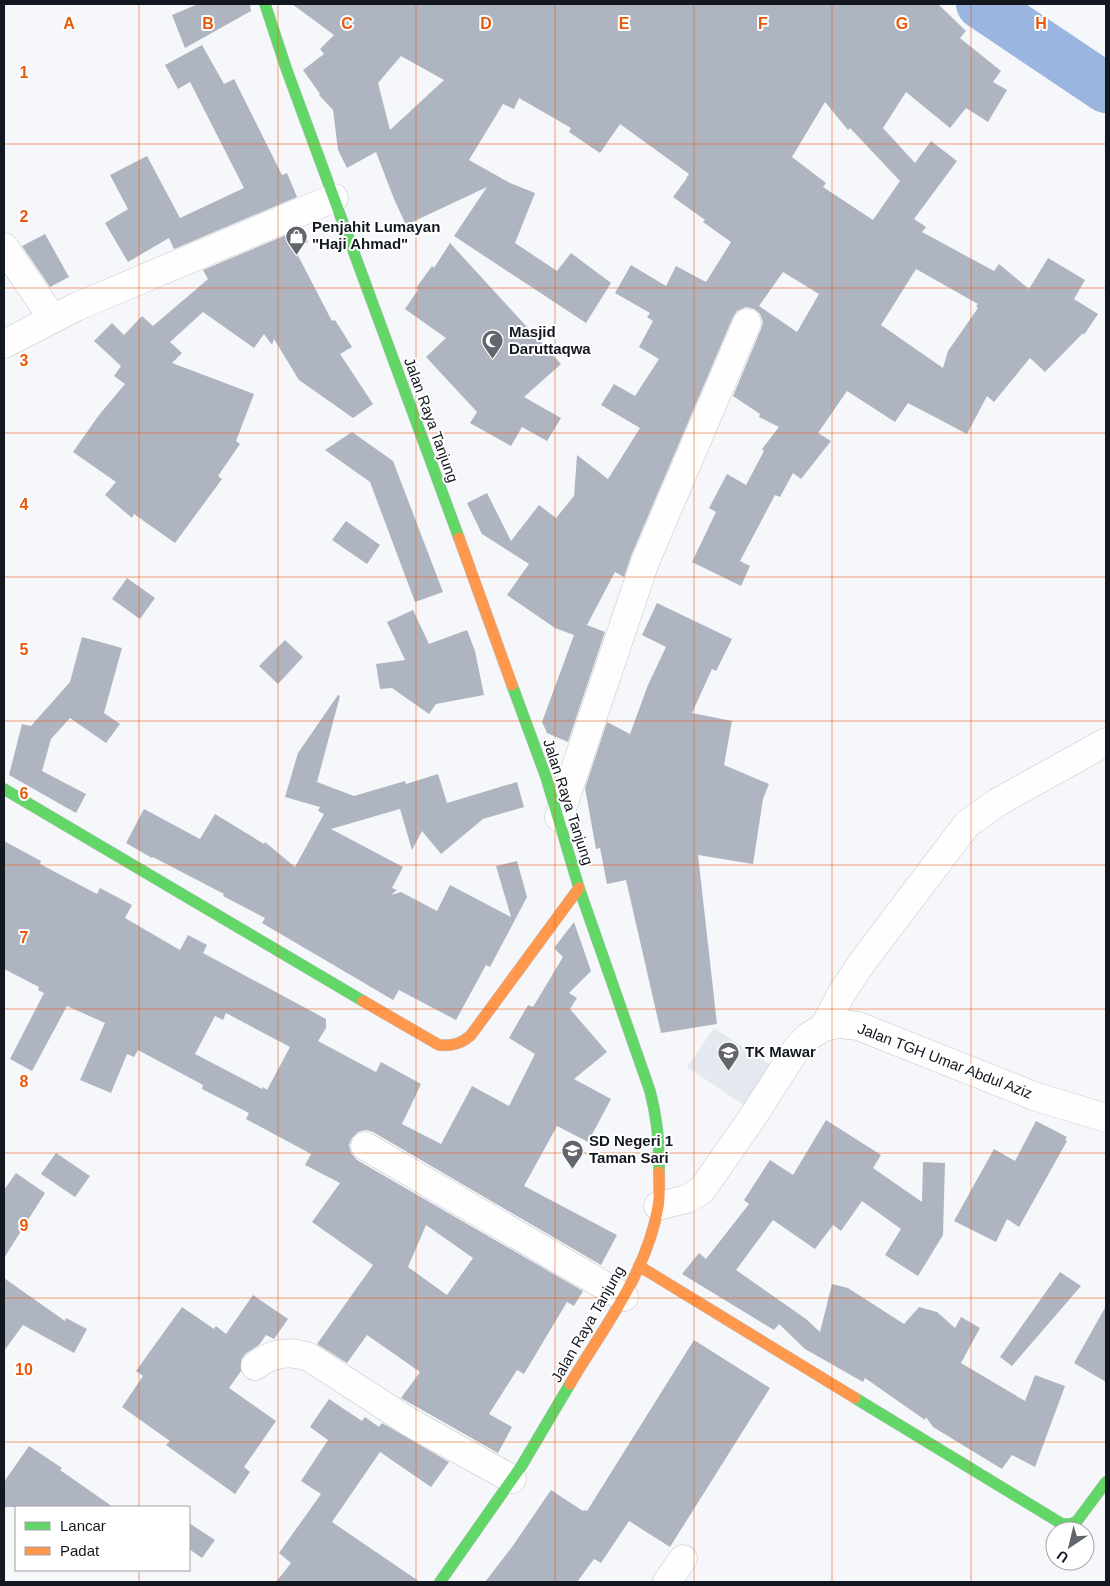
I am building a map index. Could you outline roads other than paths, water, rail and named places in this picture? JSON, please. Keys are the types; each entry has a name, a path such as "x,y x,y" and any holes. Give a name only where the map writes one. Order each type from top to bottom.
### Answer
{"main road":[{"name":"Jalan Raya Tanjung","path":"272,8 286,68 546,777 579,888 650,1091 659,1141 658,1206 648,1244 624,1297 512,1480 440,1582"},
{"path":"4,790 439,1045 454,1045 464,1041 471,1035 579,888"},
{"path":"638,1266 1062,1524 1072,1524 1077,1521 1106,1482"}],"street":[{"path":"4,344 76,307 334,198"},
{"path":"4,247 53,319"},
{"path":"559,817 645,562 747,323"},
{"path":"658,1206 687,1199 701,1191 752,1118 797,1048 809,1036 824,1027 843,991 861,964 967,824 998,802 1106,742"},
{"name":"Jalan TGH Umar Abdul Aziz","path":"824,1027 841,1024 858,1026 1034,1096 1106,1118"},
{"path":"365,1146 624,1297"},
{"path":"255,1366 261,1361 277,1354 293,1353 309,1357 411,1423 512,1480"},
{"path":"667,1582 683,1559"}],"waterway":[{"path":"981,4 1106,88"}],"place":[{"name":"Penjahit Lumayan \"Haji Ahmad\"","path":"296,255"},
{"name":"Masjid Daruttaqwa","path":"493,360"},
{"name":"TK Mawar","path":"729,1071"},
{"name":"SD Negeri 1 Taman Sari","path":"573,1169"}]}
